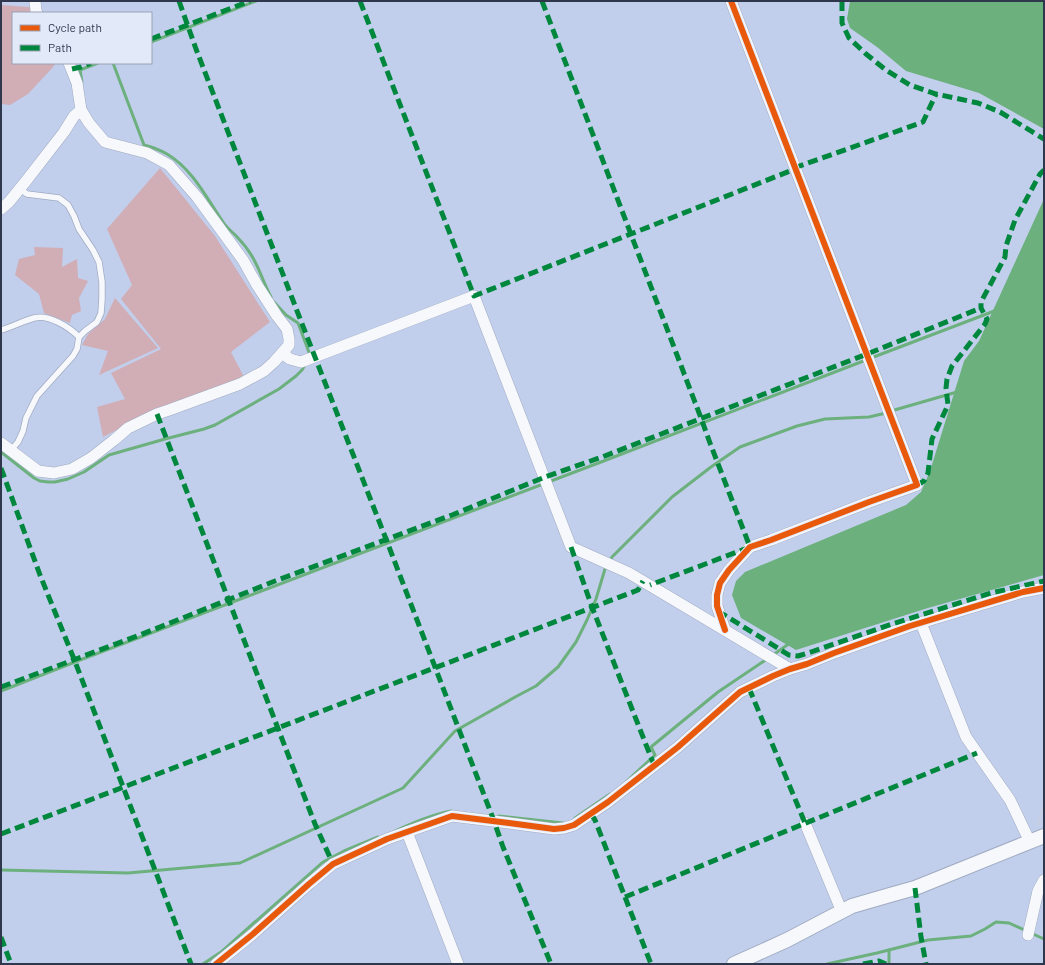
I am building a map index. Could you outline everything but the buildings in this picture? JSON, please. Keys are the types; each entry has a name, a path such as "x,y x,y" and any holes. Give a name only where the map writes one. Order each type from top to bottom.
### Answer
{"street":[{"path":"36,1 36,12"},
{"path":"725,630 717,606 717,595 720,583 729,570 750,547 917,485 731,1"},
{"path":"1,443 38,471 54,473 72,469 91,458 128,428 157,414 240,384 264,371 274,362 288,345 289,338 287,329 257,285 243,260 197,197 169,165 147,153 105,142 89,123 81,110 77,83 69,64"},
{"path":"1,209 20,189 64,132 74,116 81,110"},
{"path":"282,353 290,359 302,362 474,296 571,547 628,573 790,669"},
{"path":"216,964 253,934 333,864 387,840 452,816 554,829 574,825 608,802 678,747 740,692 790,669 921,623 1023,592 1044,588"},
{"path":"734,964 787,940 852,906 915,888 1036,839 966,737 921,623"},
{"path":"805,823 842,912"},
{"path":"407,832 458,964"},
{"path":"1028,935 1038,891 1044,880"}],"lane":[{"path":"11,450 18,442 23,431 26,418 37,396 73,356 79,337 97,322 101,313 102,299 102,282 98,262 93,250 79,229 68,205 59,198 27,194 20,189"},
{"path":"1,330 35,318 42,318 60,322 79,337"}],"path":[{"path":"1036,839 1044,804"}],"shaded area":[{"path":"850,1 1044,1 1044,129 979,93 906,71 877,47 850,28 847,19"},
{"path":"1,5 29,7 36,12 12,12 12,64 55,64 28,94 10,105 1,104"},
{"path":"160,168 215,236 270,322 231,352 244,377 144,416 103,437 97,407 125,399 111,373 161,349 121,299 132,285 107,229"},
{"path":"1044,199 1044,575 928,608 796,650 741,618 732,595 736,581 745,572 906,505 921,492 930,471 964,361 979,341"},
{"path":"34,247 63,248 62,267 77,259 78,278 88,281 79,298 81,311 72,315 70,323 44,313 39,294 15,275 19,259 35,255"},
{"path":"115,298 158,348 99,375 108,351 82,345 88,334 105,319"}],"waterway":[{"path":"152,42 256,1"},
{"path":"82,82 80,70 95,64"},
{"path":"113,64 144,145 167,154 185,168 193,177 225,225 250,253 271,297"},
{"path":"274,302 286,315 298,323 310,355 309,357"},
{"path":"871,358 997,310"},
{"path":"1,691 866,360"},
{"path":"1,452 40,481 55,482 68,479 84,472 109,455 215,425 279,389 296,376 306,363"},
{"path":"891,411 957,392"},
{"path":"1,870 128,873 240,863 403,788 455,731 536,686 558,667 576,642 587,620 596,599 605,569 612,557 672,497 740,447 797,426 825,419 869,417 886,413"},
{"path":"773,655 790,643"},
{"path":"627,781 655,755 651,747 718,692 767,659"},
{"path":"575,818 610,794"},
{"path":"395,831 415,822 451,811"},
{"path":"499,816 563,823"},
{"path":"203,964 221,952 323,862 344,851 378,837"},
{"path":"827,964 928,940 971,936 996,922 1009,923 1044,939"},
{"path":"889,950 889,964"}],"marked path":[{"path":"179,1 196,49 386,539 503,847 551,964"},
{"path":"152,39 250,1"},
{"path":"360,1 474,296 795,169"},
{"path":"542,1 750,547 650,585"},
{"path":"842,1 842,23 849,38 886,70 910,85 936,94 978,103 1000,112 1044,139"},
{"path":"72,69 88,64"},
{"path":"794,168 923,122 936,94"},
{"path":"917,485 924,481 928,473 932,439 948,405 946,388 947,379 952,366 985,324 987,319 981,308 981,302 1005,257 1006,246 1015,220 1040,174 1044,170"},
{"path":"1,687 140,635 275,581 452,515 545,477 602,457 981,308"},
{"path":"157,414 315,824 333,864"},
{"path":"1,468 40,575 74,659 191,964"},
{"path":"571,547 592,607 654,765"},
{"path":"1,834 638,590 643,581"},
{"path":"718,611 789,655 798,656 892,624 991,593 1044,581"},
{"path":"749,688 805,823"},
{"path":"625,897 977,753"},
{"path":"591,814 595,820 651,964"},
{"path":"915,888 926,964"},
{"path":"1,937 11,964"},
{"path":"863,964 879,961 886,964"}],"cycle path":[{"path":"725,630 717,606 717,595 720,583 729,570 750,547 917,485 731,1"},
{"path":"216,964 253,934 333,864 387,839 452,816 554,829 574,825 608,802 678,747 740,692 790,669 910,626 1023,592 1044,588"}]}
